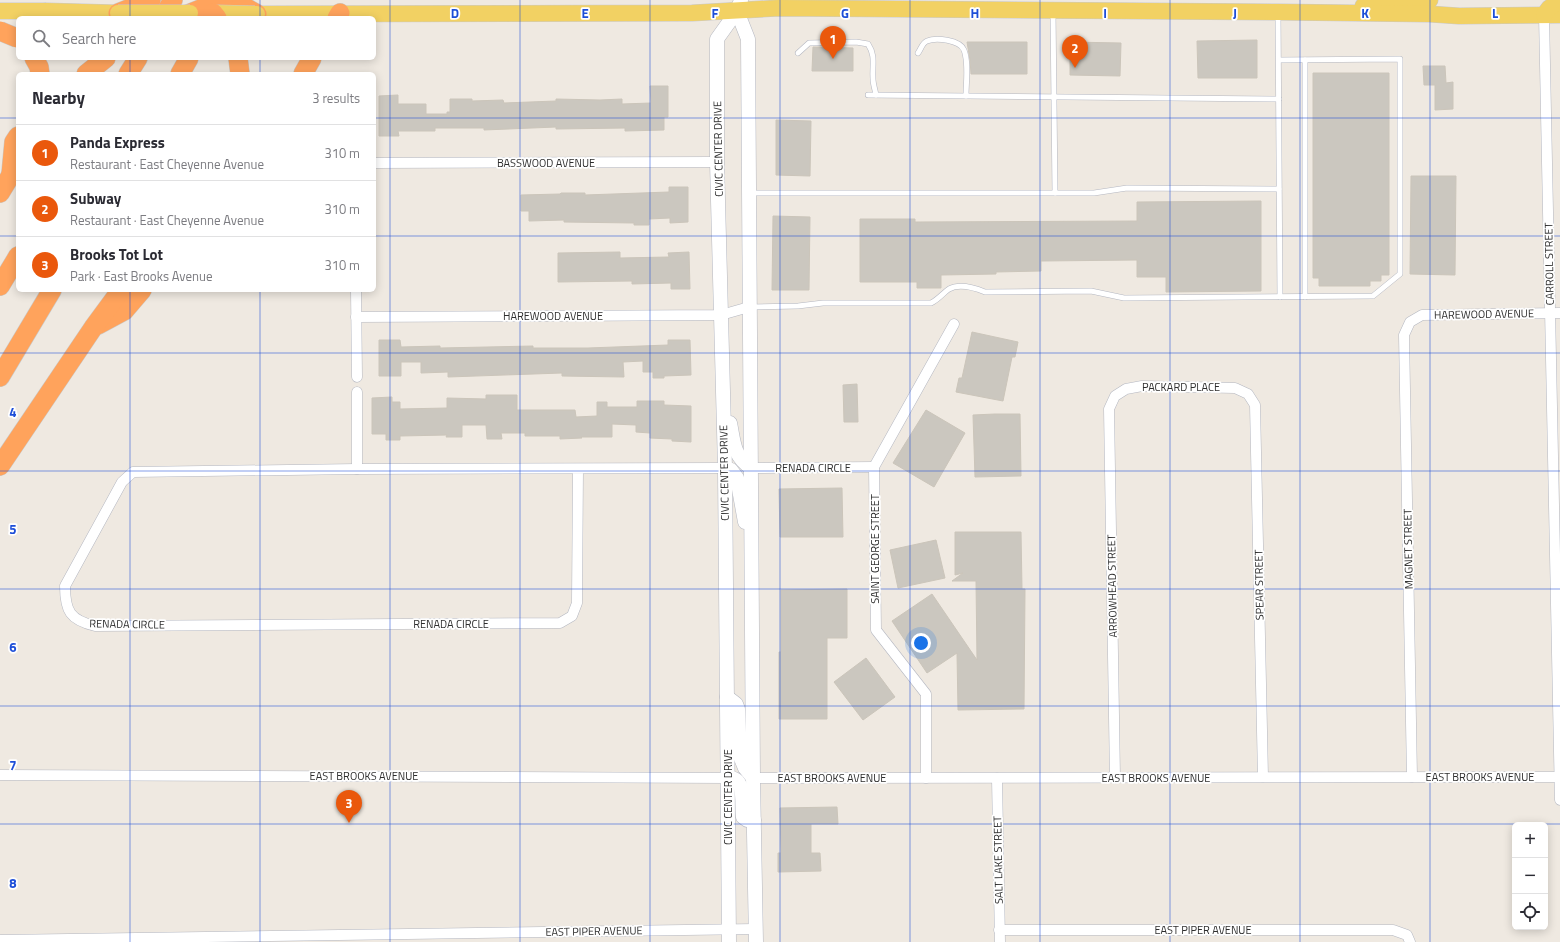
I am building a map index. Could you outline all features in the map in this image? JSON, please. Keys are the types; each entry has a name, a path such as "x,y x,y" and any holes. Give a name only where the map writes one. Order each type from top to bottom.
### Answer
{"highway":[{"path":"118,12 151,0"},
{"path":"163,16 173,0"},
{"path":"233,0 257,14"},
{"path":"0,31 16,37"},
{"path":"35,60 40,72"},
{"path":"88,72 104,60"},
{"path":"129,72 137,60"},
{"path":"181,72 188,60"},
{"path":"238,60 240,72"},
{"path":"304,72 311,60"},
{"path":"0,193 14,169 14,142 16,139"},
{"path":"0,286 16,259"},
{"path":"0,377 51,292"},
{"path":"0,466 93,328 120,292"},
{"path":"93,328 124,311 140,292"}],"main road":[{"path":"954,10 1006,0"},
{"path":"1053,10 1067,0"},
{"path":"1205,12 1236,0"},
{"path":"1278,12 1281,2 1289,0"},
{"path":"1354,13 1361,6 1374,2 1430,0"},
{"path":"0,11 118,12 207,10 257,14 338,16 692,13 739,5 778,8 1278,12 1459,16 1552,15 1549,8 1560,1"},
{"path":"739,5 748,39 753,778 756,936"},
{"name":"CIVIC CENTER DRIVE","path":"729,936 728,697 723,393 717,162 717,39 739,5"},
{"path":"723,393 738,456 742,462 751,468"},
{"path":"724,468 731,470 736,478 752,555"},
{"path":"728,697 736,704 738,710 740,756 745,768 753,778"},
{"path":"728,778 738,780 740,785 743,817 747,820 754,820"}],"street":[{"name":"CARROLL STREET","path":"1552,15 1560,800"},
{"name":"BASSWOOD AVENUE","path":"376,163 717,162"},
{"path":"356,292 357,377"},
{"name":"HAREWOOD AVENUE","path":"356,317 721,314 749,307"},
{"name":"HAREWOOD AVENUE","path":"1410,322 1422,315 1555,313"},
{"name":"MAGNET STREET","path":"1410,322 1404,335 1412,777"},
{"name":"SAINT GEORGE STREET","path":"926,778 926,694 876,630 874,468 954,324"},
{"name":"PACKARD PLACE","path":"1115,396 1126,389 1142,386 1235,388 1248,394"},
{"path":"357,392 357,469"},
{"name":"SPEAR STREET","path":"1248,394 1255,405 1263,777"},
{"name":"ARROWHEAD STREET","path":"1115,396 1109,409 1115,778"},
{"name":"RENADA CIRCLE","path":"578,469 577,603 572,616 560,623 95,626 82,622 70,614 65,601 65,586 122,482 132,472 357,469 724,468"},
{"name":"RENADA CIRCLE","path":"751,468 874,468"},
{"name":"EAST BROOKS AVENUE","path":"0,775 728,778"},
{"name":"EAST BROOKS AVENUE","path":"753,778 1560,777"},
{"name":"SALT LAKE STREET","path":"997,778 1000,942"},
{"name":"EAST PIPER AVENUE","path":"999,930 1393,930 1409,938"},
{"name":"EAST PIPER AVENUE","path":"0,940 756,936"}],"lane":[{"path":"1053,10 1055,193"},
{"path":"1278,12 1280,296"},
{"path":"918,53 922,45 928,41 936,40 955,41 964,48 966,58 966,96"},
{"path":"798,53 809,43 856,42 868,44 872,50 874,59 873,80 876,95"},
{"path":"749,307 798,306 823,303 931,302 939,299 950,289 962,287 971,287 985,292 1091,291 1124,298 1373,296 1400,274 1400,59 1279,60"},
{"path":"1305,60 1305,296"},
{"path":"868,95 1279,99"},
{"path":"748,193 1094,193 1127,188 1279,189"}],"building":[{"path":"1257,40 1257,78 1198,78 1197,41"},
{"path":"967,42 1027,42 1027,74 971,74"},
{"path":"1070,42 1121,43 1120,76 1070,75"},
{"path":"813,47 853,48 853,71 812,71"},
{"path":"1423,66 1445,66 1446,83 1453,82 1453,109 1435,110 1435,85 1424,85"},
{"path":"1313,73 1389,73 1389,275 1381,275 1381,281 1370,281 1370,286 1319,286 1319,278 1313,278"},
{"path":"650,86 668,86 668,117 664,117 664,130 625,131 625,128 556,129 556,127 484,130 484,128 435,128 435,131 398,131 399,136 379,136 379,96 398,95 398,104 426,104 426,114 447,114 447,112 450,112 450,99 472,99 472,101 503,100 504,103 556,101 556,99 622,99 622,104 651,103"},
{"path":"776,120 811,121 810,176 776,175"},
{"path":"1411,176 1456,176 1455,275 1410,274"},
{"path":"669,187 688,187 688,222 670,223 670,218 649,219 649,225 634,225 634,223 564,222 564,220 529,221 529,211 521,211 521,195 585,193 585,195 669,192"},
{"path":"1261,201 1261,291 1166,292 1166,277 1137,277 1137,260 1041,261 1041,271 941,275 941,288 917,288 917,282 860,282 860,219 915,219 915,222 1137,221 1137,202"},
{"path":"773,216 810,217 809,290 772,290"},
{"path":"620,252 620,258 669,257 668,253 689,252 690,289 671,289 671,283 632,284 632,281 558,282 558,253"},
{"path":"972,332 1018,342 1015,357 1012,357 1003,401 956,392 959,378 962,378"},
{"path":"379,340 400,340 401,347 440,346 440,348 533,346 533,348 588,348 668,345 668,340 690,340 691,375 653,378 653,372 643,372 643,361 623,362 624,377 562,376 562,373 448,377 448,372 421,373 421,362 401,362 401,376 379,376"},
{"path":"857,384 858,422 844,422 843,385"},
{"path":"486,395 517,395 517,410 575,410 576,417 597,416 597,402 607,402 607,407 637,407 637,401 664,401 664,405 691,406 691,442 650,438 650,433 636,432 636,425 612,424 612,437 560,439 560,436 525,436 525,433 501,433 502,439 487,439 486,425 462,425 462,437 446,437 447,435 400,436 400,440 386,440 386,434 372,434 372,398 392,397 392,402 400,402 400,409 447,408 447,398 486,399"},
{"path":"926,410 965,433 934,487 893,463"},
{"path":"1020,414 1021,476 975,477 973,415"},
{"path":"842,488 843,537 780,537 779,489"},
{"path":"955,532 1021,532 1022,589 1025,589 1024,709 958,710 957,653 927,673 892,621 932,594 977,660 976,581 952,581 963,573 955,575"},
{"path":"936,540 945,578 898,588 890,550"},
{"path":"847,589 847,638 827,638 827,719 779,719 781,590"},
{"path":"866,658 895,697 863,720 834,682"},
{"path":"837,807 838,824 811,824 811,853 820,853 821,871 778,872 778,853 781,853 780,808"}],"place":[{"name":"Panda Express","path":"833,59"},
{"name":"Subway","path":"1075,68"},
{"name":"Brooks Tot Lot","path":"349,823"}]}
